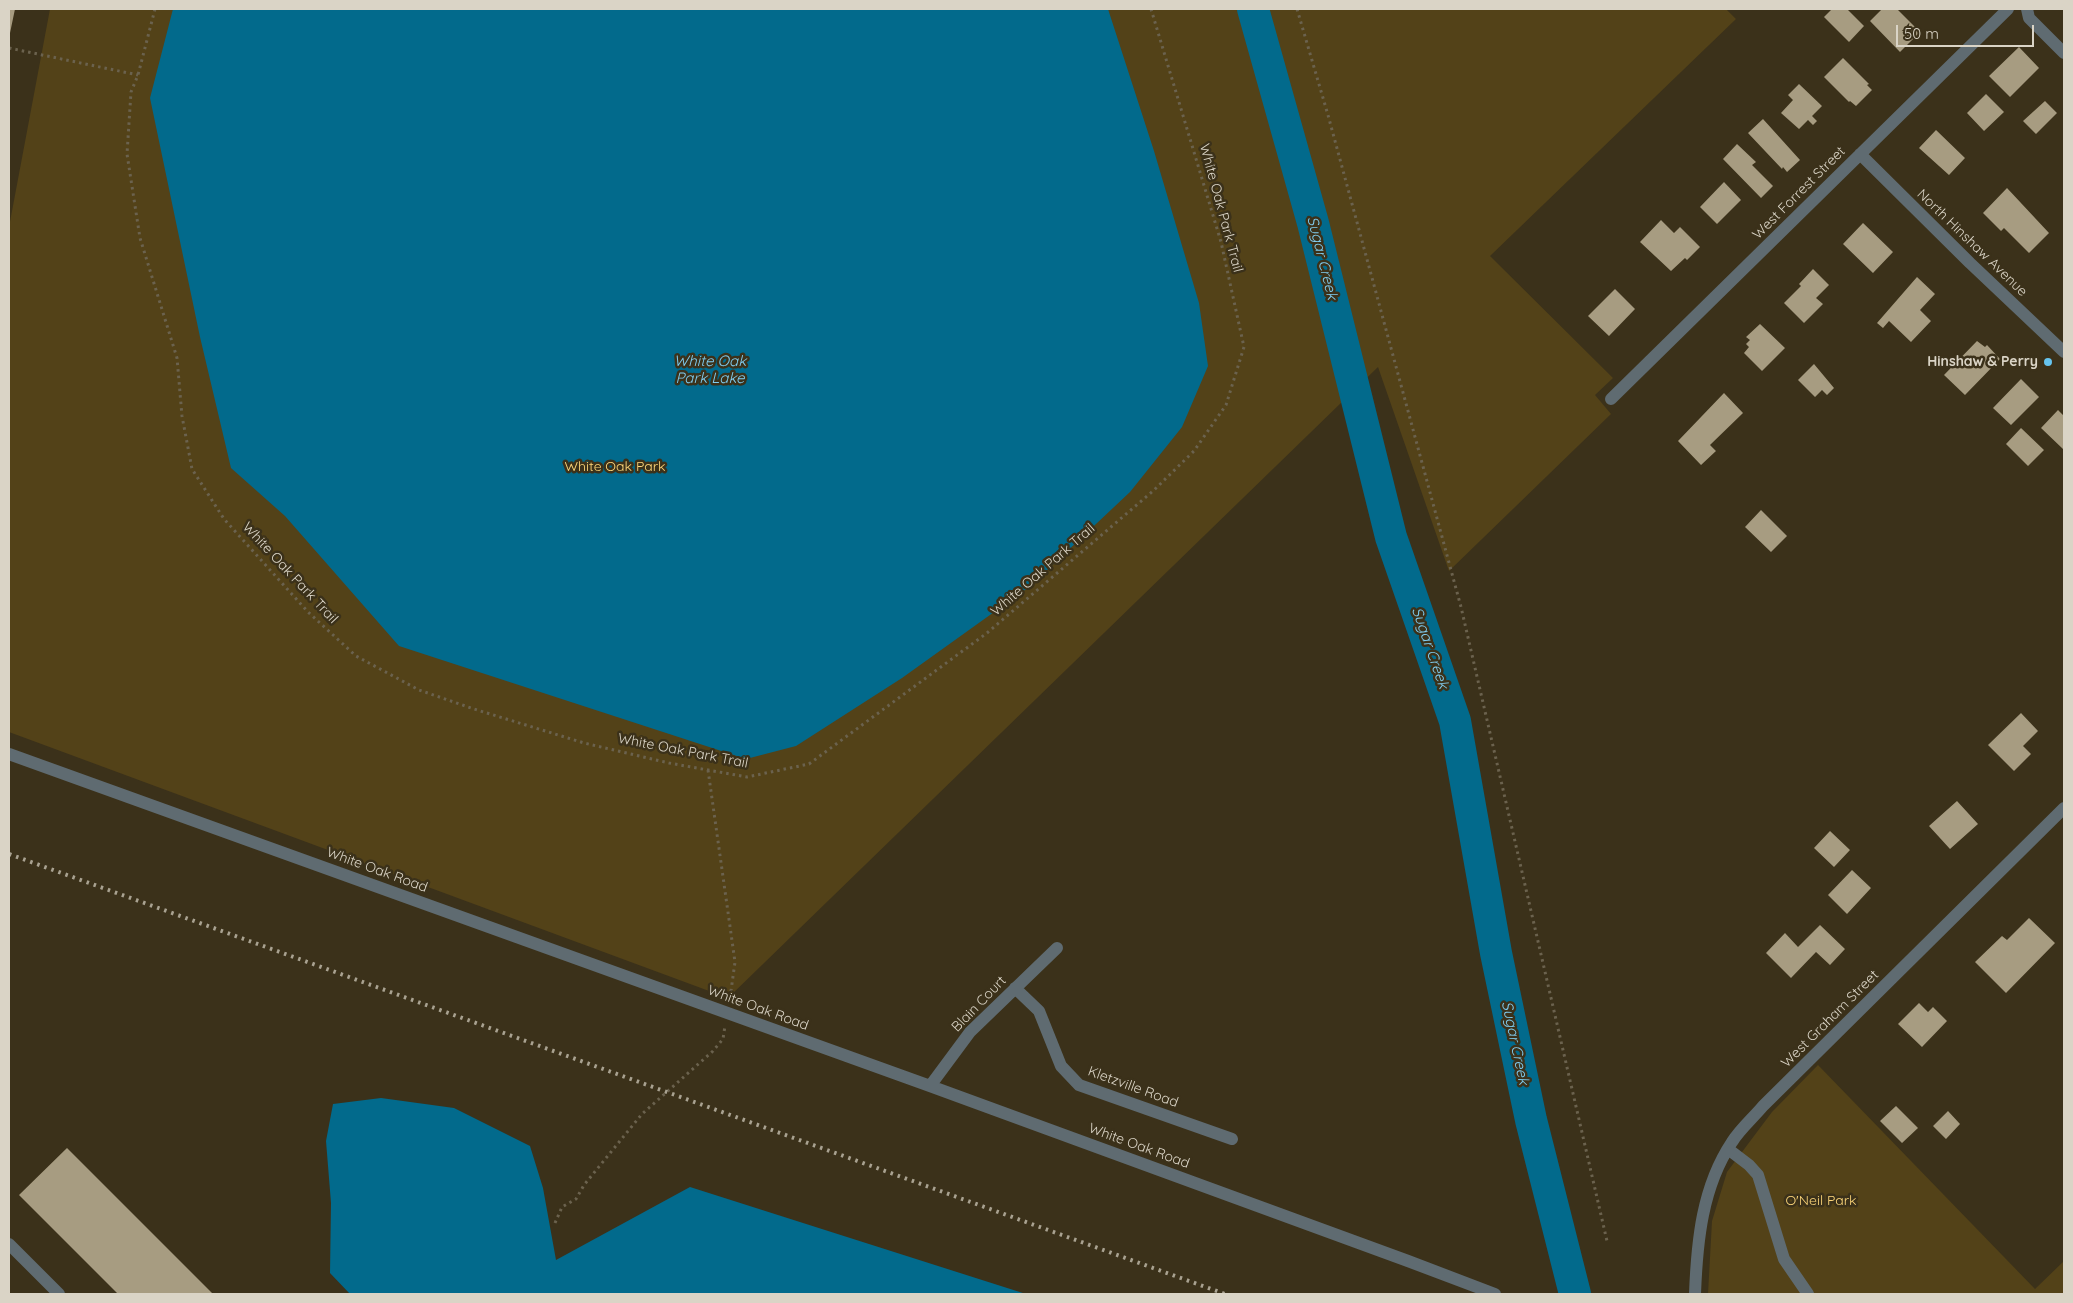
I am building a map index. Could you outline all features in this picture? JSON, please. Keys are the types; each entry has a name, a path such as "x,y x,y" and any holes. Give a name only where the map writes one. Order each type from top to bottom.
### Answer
{"street":[{"name":"West Forrest Street","path":"1611,399 2008,9"},
{"path":"2026,9 2029,18 2064,53"},
{"name":"North Hinshaw Avenue","path":"1860,154 1970,263 2064,352"},
{"name":"White Oak Road","path":"9,754 930,1086 1399,1257 1495,1294"},
{"name":"West Graham Street","path":"1695,1294 1699,1232 1706,1202 1720,1162 1733,1140 1763,1106 2064,808"},
{"name":"Blain Court","path":"930,1086 970,1032 1057,948"},
{"name":"Kletzville Road","path":"1015,988 1039,1011 1061,1066 1079,1085 1232,1139"},
{"path":"1728,1149 1749,1165 1758,1176 1784,1259 1808,1294"},
{"path":"9,1244 59,1294"}],"path":[{"name":"White Oak Park Trail","path":"155,9 138,75 131,92 127,154 140,238 177,358 182,416 192,469 224,518 308,612 356,656 419,690 584,743 669,763 747,777 809,764 988,632 1152,491 1194,451 1226,405 1244,346 1221,242 1152,9"},
{"path":"1297,9 1328,115 1461,606 1607,1241"},
{"path":"9,48 138,75"},
{"path":"556,1223 562,1207 576,1199 584,1185 642,1114 713,1051 723,1039 735,962 708,770"}],"green space":[{"name":"White Oak Park","path":"50,9 1726,9 1736,19 1490,256 1613,378 1595,395 1611,414 1449,571 1378,367 728,998 9,732 9,227"},
{"name":"O'Neil Park","path":"1818,1065 2035,1289 2064,1261 2064,1294 1708,1294 1712,1221 1727,1172 1772,1112"}],"water":[{"name":"White Oak Park Lake","path":"173,9 1108,9 1154,151 1199,303 1208,366 1182,427 1130,492 1029,587 902,678 796,746 746,759 399,646 285,516 231,468 200,337 150,98"},
{"path":"381,1098 454,1108 530,1146 543,1188 556,1260 690,1187 1026,1294 350,1294 330,1273 331,1203 326,1141 333,1104"}],"building":[{"path":"9,9 15,9 10,33 9,33"},
{"path":"1832,9 1847,9 1864,26 1849,42 1824,17"},
{"path":"1882,9 1897,9 1920,32 1900,52 1870,21"},
{"path":"2019,47 2039,68 2010,97 1989,76"},
{"path":"1843,58 1869,84 1867,85 1872,90 1856,106 1849,102 1824,77"},
{"path":"1799,84 1822,106 1812,116 1817,121 1813,125 1808,120 1799,129 1781,113 1793,100 1788,95"},
{"path":"1986,94 2004,112 1984,131 1967,113"},
{"path":"2045,101 2057,113 2036,134 2023,121"},
{"path":"1763,119 1800,160 1787,172 1748,133"},
{"path":"1936,130 1965,158 1949,175 1919,148"},
{"path":"1737,144 1756,162 1752,165 1773,186 1761,198 1723,159"},
{"path":"1724,182 1741,200 1717,224 1700,207"},
{"path":"2007,188 2049,233 2029,253 2004,228 2001,231 1983,213"},
{"path":"1661,220 1674,233 1680,227 1700,247 1687,260 1685,258 1671,271 1640,242"},
{"path":"1863,223 1893,252 1873,273 1843,244"},
{"path":"1813,269 1829,285 1816,298 1823,304 1804,323 1784,303 1801,286 1799,284"},
{"path":"1917,277 1935,294 1920,310 1931,321 1911,342 1889,321 1883,328 1877,323"},
{"path":"1615,289 1635,309 1609,336 1588,316"},
{"path":"1760,324 1785,348 1762,371 1744,353 1749,347 1746,344 1750,340 1746,337"},
{"path":"1977,341 1985,347 1987,345 2000,359 1965,395 1944,375"},
{"path":"1814,364 1834,388 1827,395 1822,390 1815,397 1798,380"},
{"path":"2021,379 2039,397 2011,425 1993,408"},
{"path":"1724,393 1743,413 1710,445 1716,451 1701,465 1678,441"},
{"path":"2058,410 2064,416 2063,449 2041,428"},
{"path":"2021,428 2044,450 2028,466 2006,444"},
{"path":"1761,510 1787,536 1771,552 1745,527"},
{"path":"2021,713 2038,731 2023,746 2031,754 2014,771 1988,745"},
{"path":"1957,801 1978,824 1950,849 1929,826"},
{"path":"1830,831 1850,850 1834,867 1814,848"},
{"path":"1852,870 1871,888 1847,914 1828,895"},
{"path":"2029,918 2055,943 2006,993 1975,962 2002,936 2007,940"},
{"path":"1820,925 1845,949 1830,965 1816,952 1791,978 1766,953 1785,933 1798,947"},
{"path":"1919,1003 1928,1012 1933,1007 1947,1021 1922,1047 1898,1024"},
{"path":"1896,1106 1918,1128 1902,1143 1880,1121"},
{"path":"1948,1111 1960,1124 1946,1139 1933,1126"},
{"path":"67,1148 213,1294 118,1294 19,1195"}],"waterway":[{"name":"Sugar Creek","path":"1253,9 1313,223 1391,537 1455,721 1496,953 1531,1120 1575,1294"}],"railway":[{"path":"9,854 1225,1294"}],"place":[{"name":"Hinshaw & Perry","path":"2048,362"}]}
